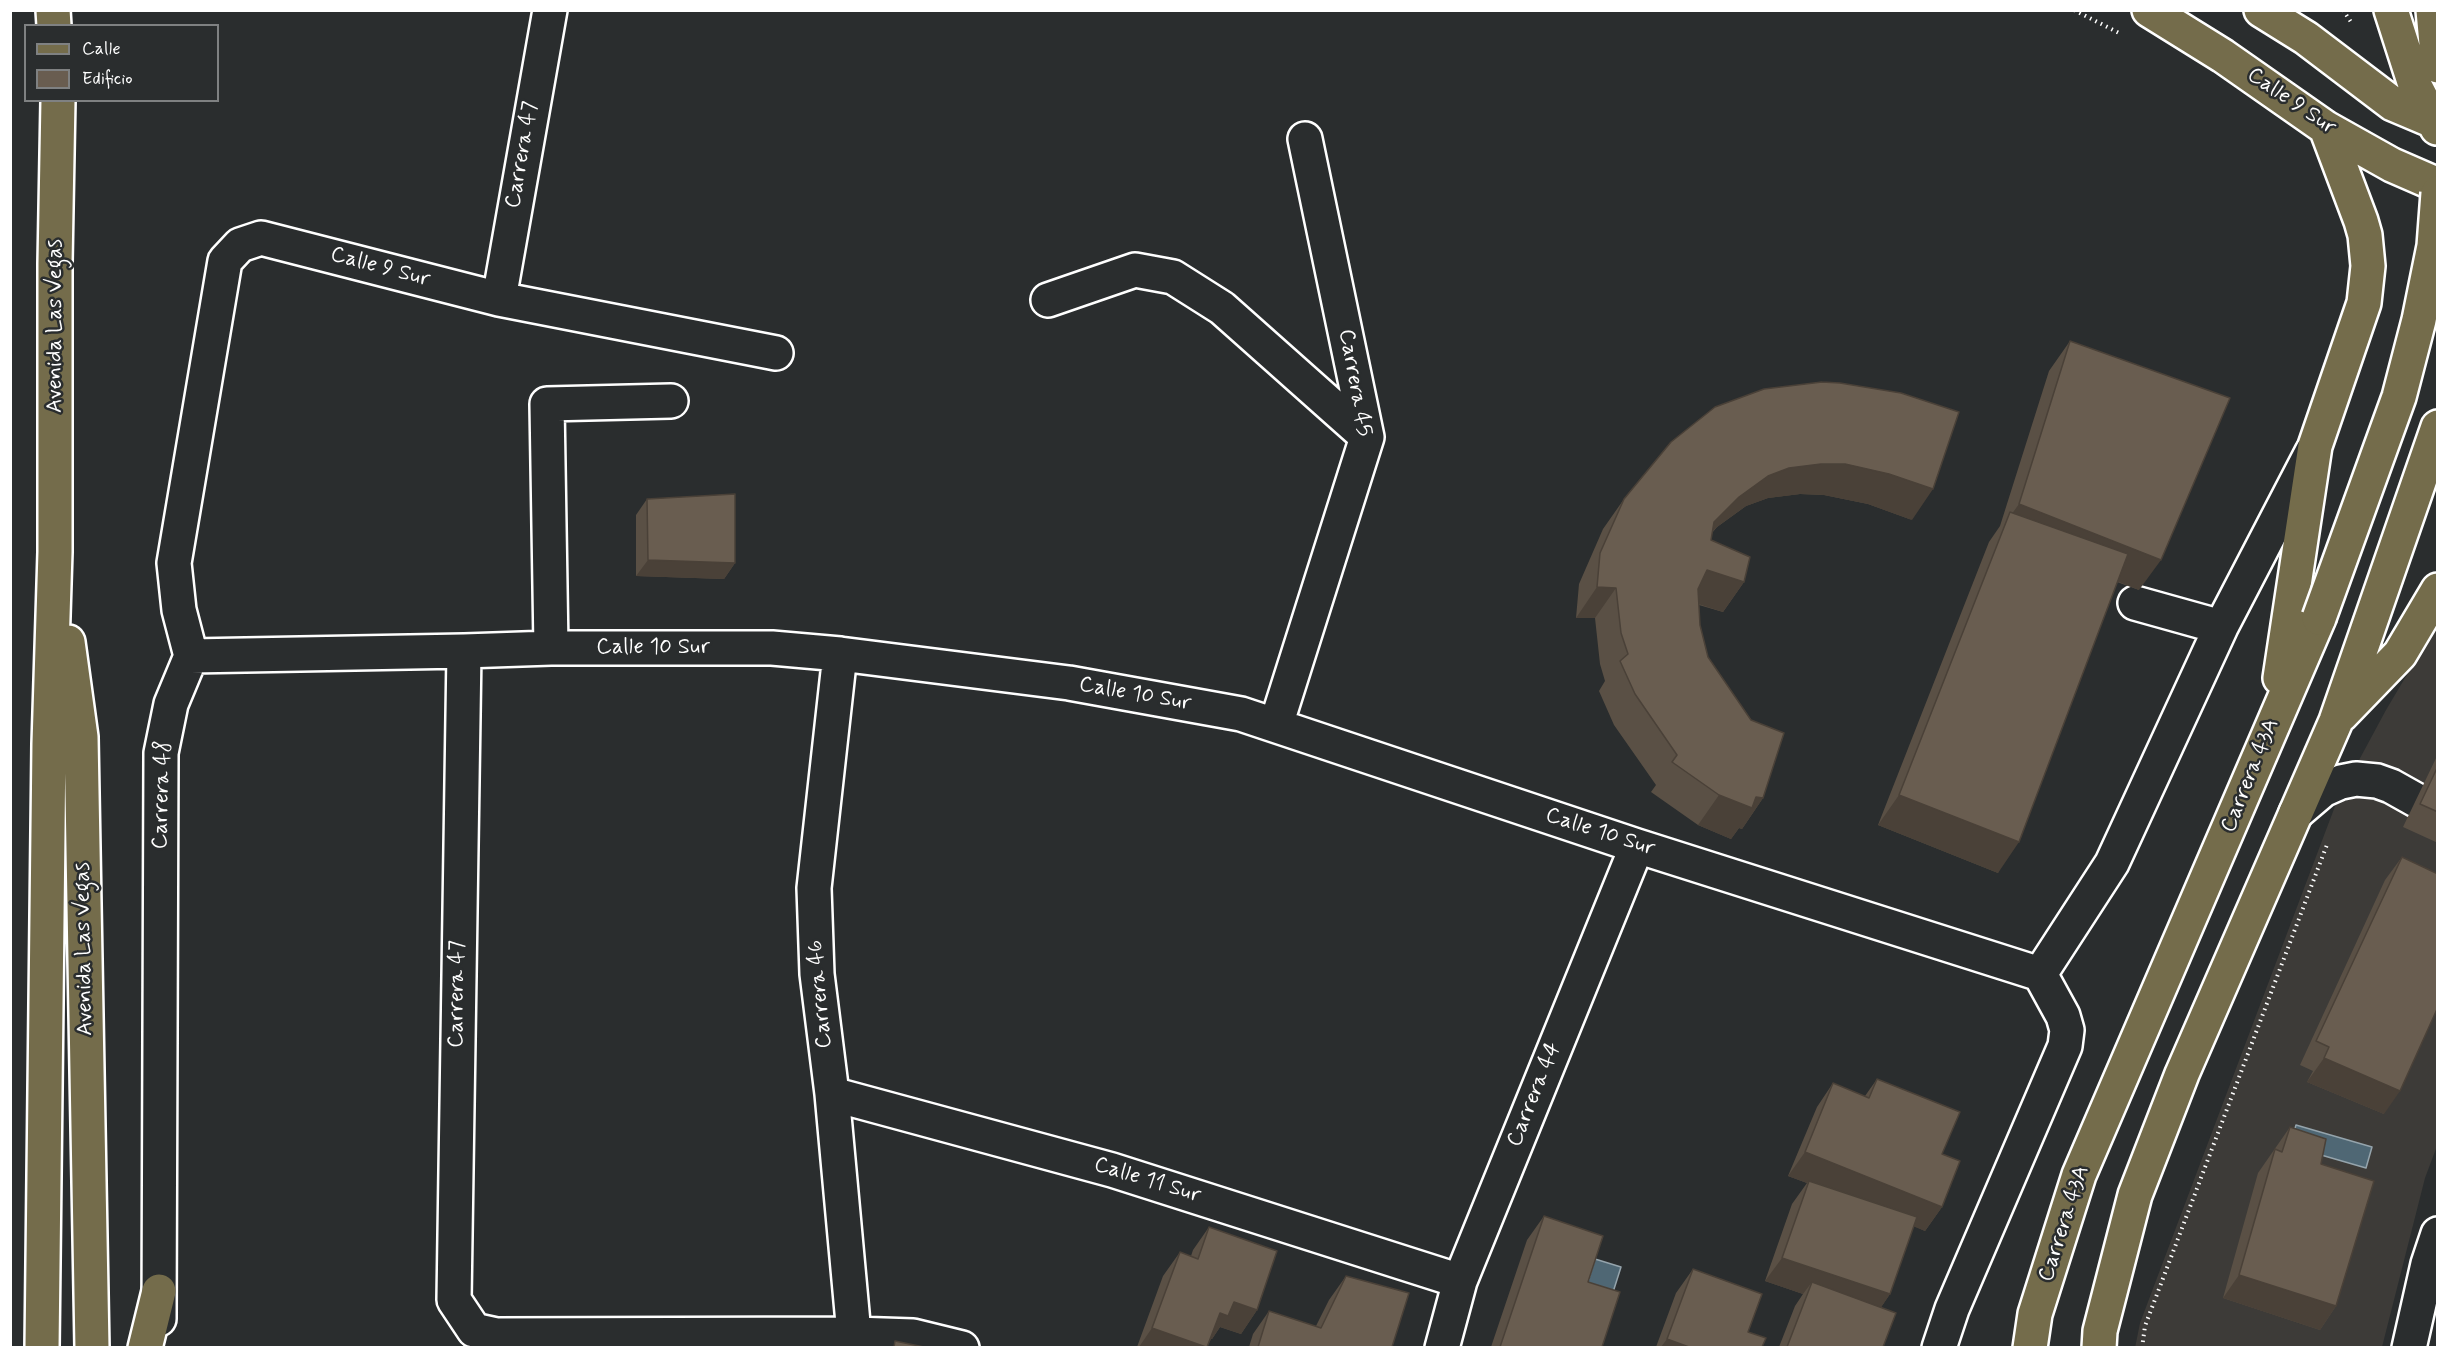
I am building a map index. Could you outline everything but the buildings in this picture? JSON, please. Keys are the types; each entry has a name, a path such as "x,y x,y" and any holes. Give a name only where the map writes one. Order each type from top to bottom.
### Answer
{"main road":[{"name":"Calle 9 Sur","path":"2149,10 2223,56 2326,128 2392,165 2438,184"},
{"path":"2261,10 2306,38 2393,104 2436,124"},
{"path":"2391,10 2416,88 2436,124"},
{"path":"2433,10 2438,66"},
{"name":"Avenida Las Vegas","path":"42,1347 49,744 55,552 55,262 58,102"},
{"path":"2273,721 2315,446 2364,303 2368,266 2365,235 2361,221 2326,128"},
{"name":"Carrera 43A","path":"2030,1347 2035,1314 2079,1175 2319,618 2399,397 2419,320 2434,246 2438,193"},
{"path":"2099,1347 2100,1331 2135,1195 2182,1074 2336,721 2438,427"},
{"name":"Avenida Las Vegas","path":"55,552 81,737 92,1347"},
{"path":"2336,721 2400,654 2438,591"},
{"path":"146,1347 159,1291"}],"street":[{"name":"Carrera 47","path":"499,299 550,10"},
{"name":"Carrera 45","path":"1276,725 1367,436 1305,139"},
{"name":"Calle 9 Sur","path":"190,656 179,610 174,563 225,261 240,245 261,238 499,299 776,353"},
{"path":"1048,300 1135,270 1173,277 1222,308 1367,436"},
{"path":"551,648 547,404 671,401"},
{"path":"1939,1347 1952,1309 2065,1046 2067,1030 2063,1016 2040,974 2112,863 2221,627 2315,446"},
{"path":"2134,603 2221,627"},
{"name":"Calle 10 Sur","path":"190,656 551,648 772,648 840,654 1069,683 1241,714 1637,846 2040,974"},
{"name":"Carrera 47","path":"464,651 454,1300 474,1330 497,1335 854,1334"},
{"name":"Carrera 46","path":"840,654 814,888 817,974 832,1094 854,1334"},
{"name":"Carrera 48","path":"159,1347 161,753 171,704 190,656"},
{"path":"2296,813 2323,790 2341,782 2356,779 2377,781 2416,800"},
{"name":"Carrera 44","path":"1442,1347 1460,1281 1637,846"},
{"name":"Calle 11 Sur","path":"832,1094 1112,1170 1460,1281"},
{"path":"2409,1347 2434,1255"},
{"path":"854,1334 913,1336 962,1347"}],"path":[{"path":"2142,1347 2145,1326 2329,838"}],"shaded area":[{"path":"2437,624 2437,1146 2425,1178 2382,1347 2135,1348 2140,1323 2337,801 2386,710"}],"water":[{"path":"2296,1125 2372,1147 2366,1168 2290,1146"},
{"path":"1595,1259 1621,1267 1608,1308 1582,1300"}]}
